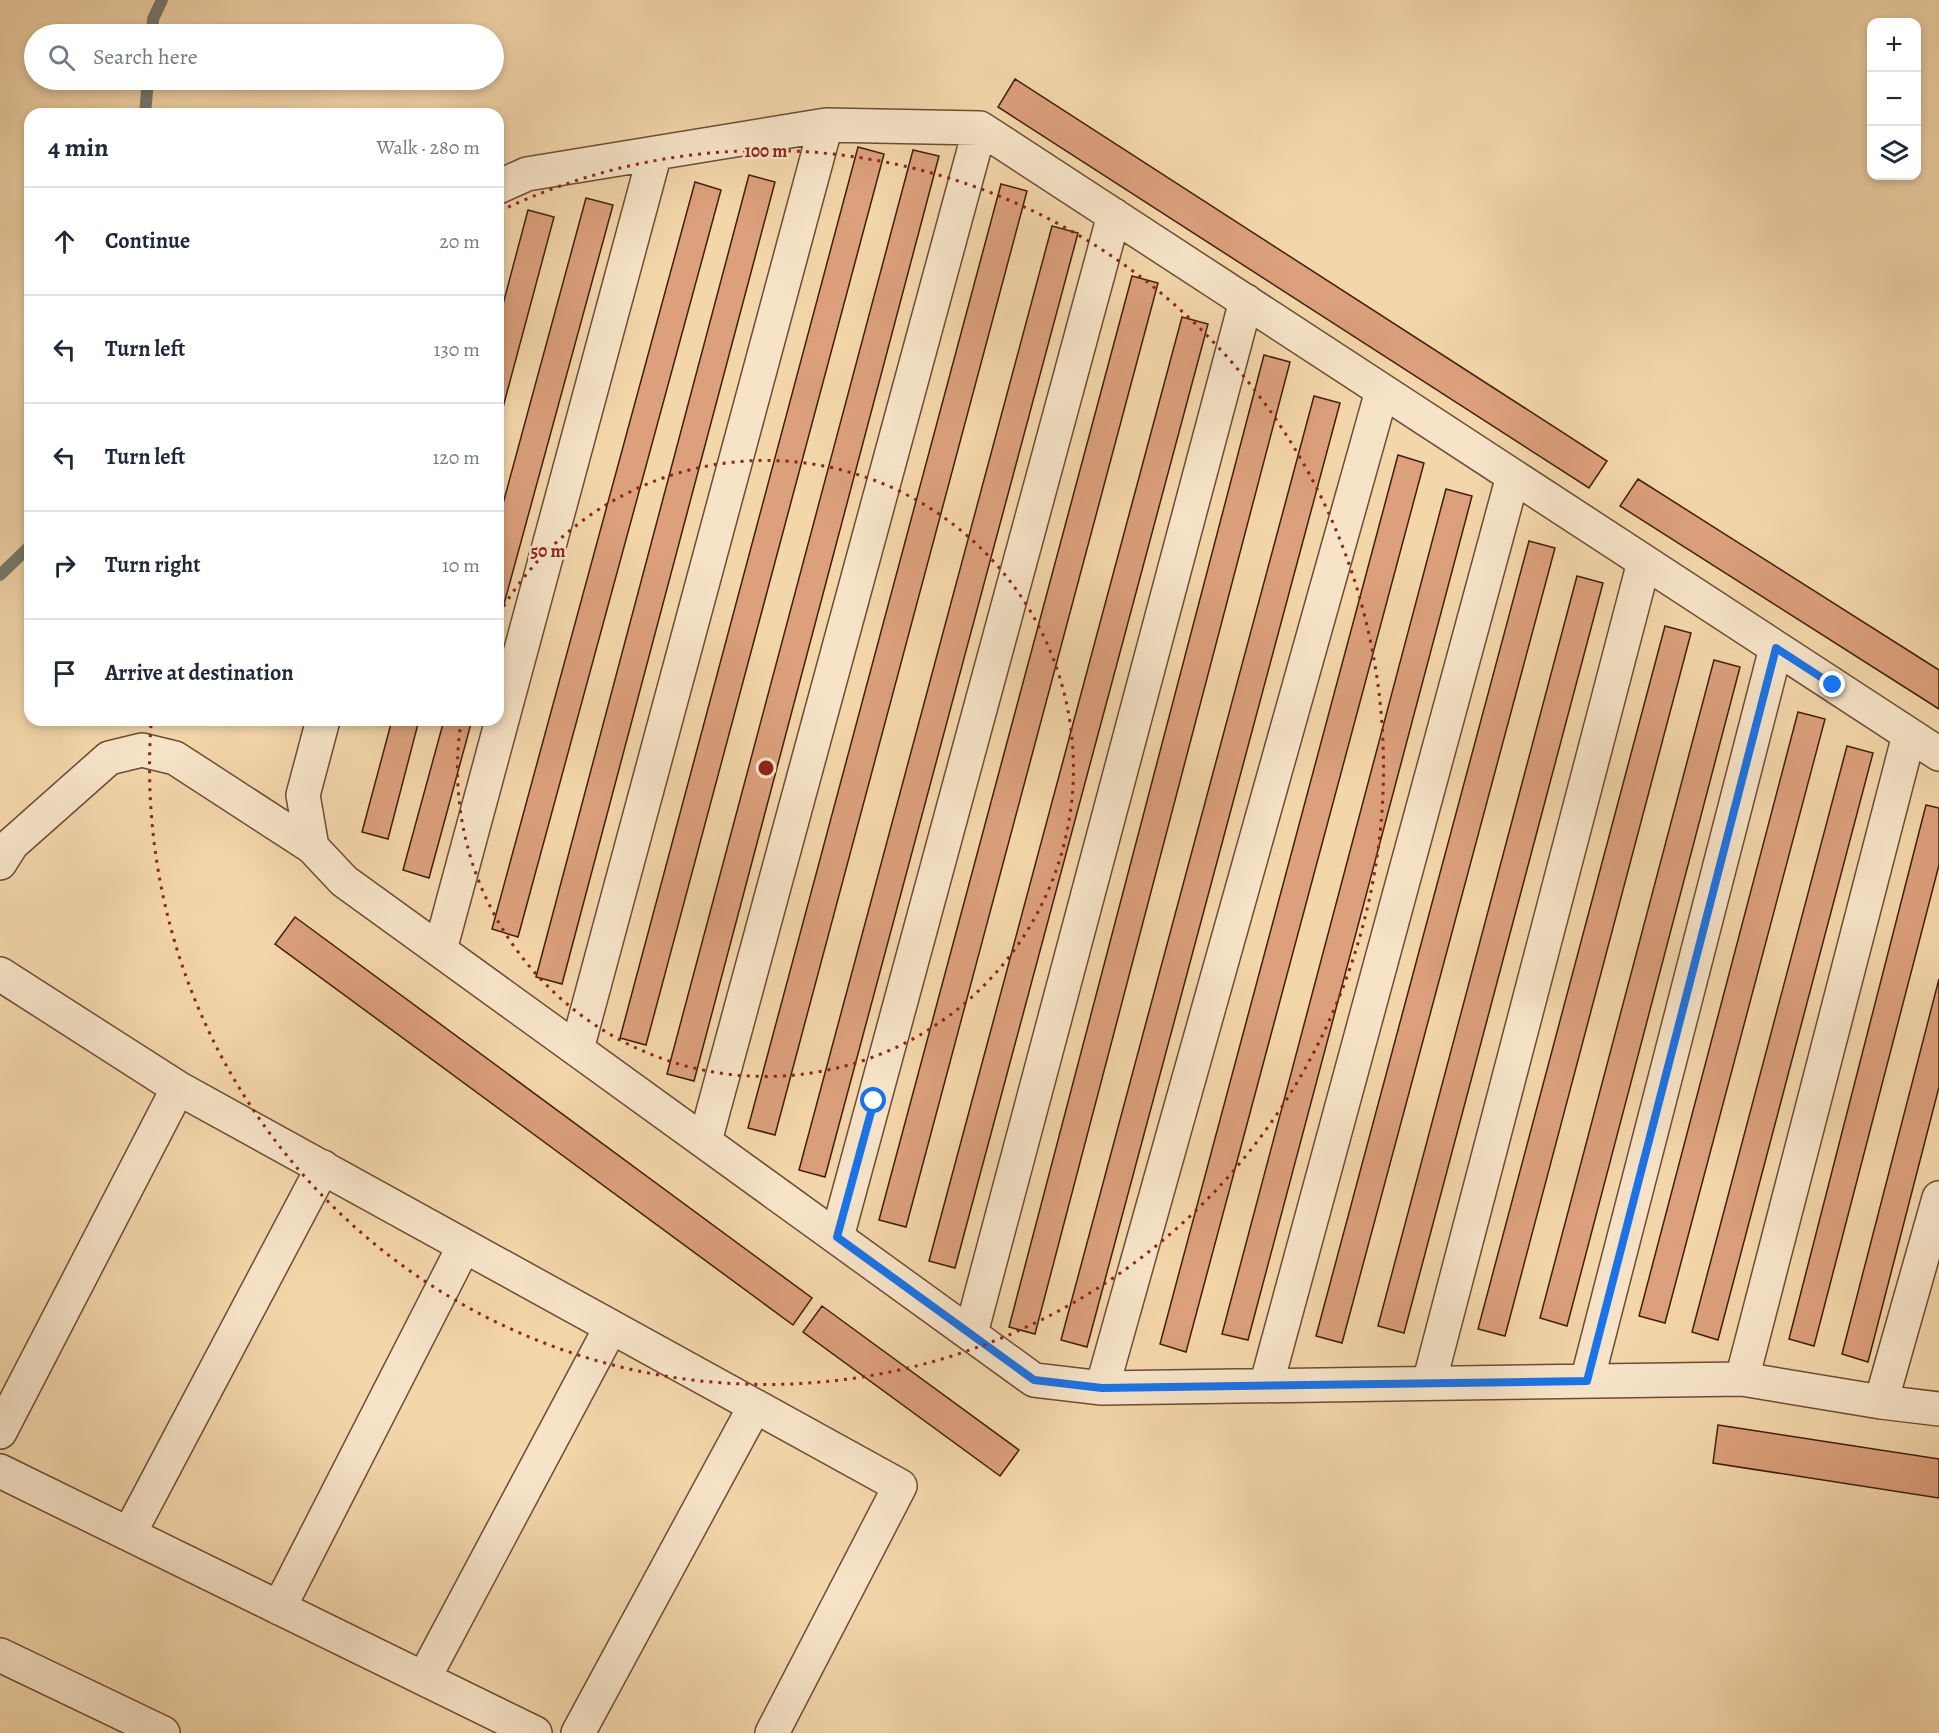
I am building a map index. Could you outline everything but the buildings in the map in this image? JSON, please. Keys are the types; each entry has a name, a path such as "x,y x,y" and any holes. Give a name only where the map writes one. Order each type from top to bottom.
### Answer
{"street":[{"path":"577,1049 826,124"},
{"path":"504,184 527,174 826,124 980,128 1939,754"},
{"path":"705,1141 980,128"},
{"path":"504,713 655,153"},
{"path":"837,1237 1114,215"},
{"path":"971,1333 1245,301"},
{"path":"1102,1388 1382,391"},
{"path":"1266,1386 1513,476"},
{"path":"1429,1383 1644,561"},
{"path":"1587,1381 1776,648"},
{"path":"312,847 303,795 321,726"},
{"path":"440,950 500,726"},
{"path":"1742,1379 1909,735"},
{"path":"0,863 12,844 110,758 142,750 175,758 312,847 344,881 1034,1380 1102,1388 1742,1379 1881,1402 1939,1409"},
{"path":"0,974 178,1088 900,1486 772,1733"},
{"path":"0,1432 178,1088"},
{"path":"129,1534 323,1167"},
{"path":"1881,1402 1939,1198"},
{"path":"279,1608 464,1245"},
{"path":"424,1678 611,1327"},
{"path":"578,1733 755,1406"},
{"path":"0,1470 535,1733"},
{"path":"0,1655 163,1733"}],"waterway":[{"path":"153,24 162,0"},
{"path":"146,108 147,90"},
{"path":"0,575 24,552"}],"route":[{"path":"874,1101 837,1237 1034,1380 1102,1388 1587,1381 1776,648 1833,685"}]}
